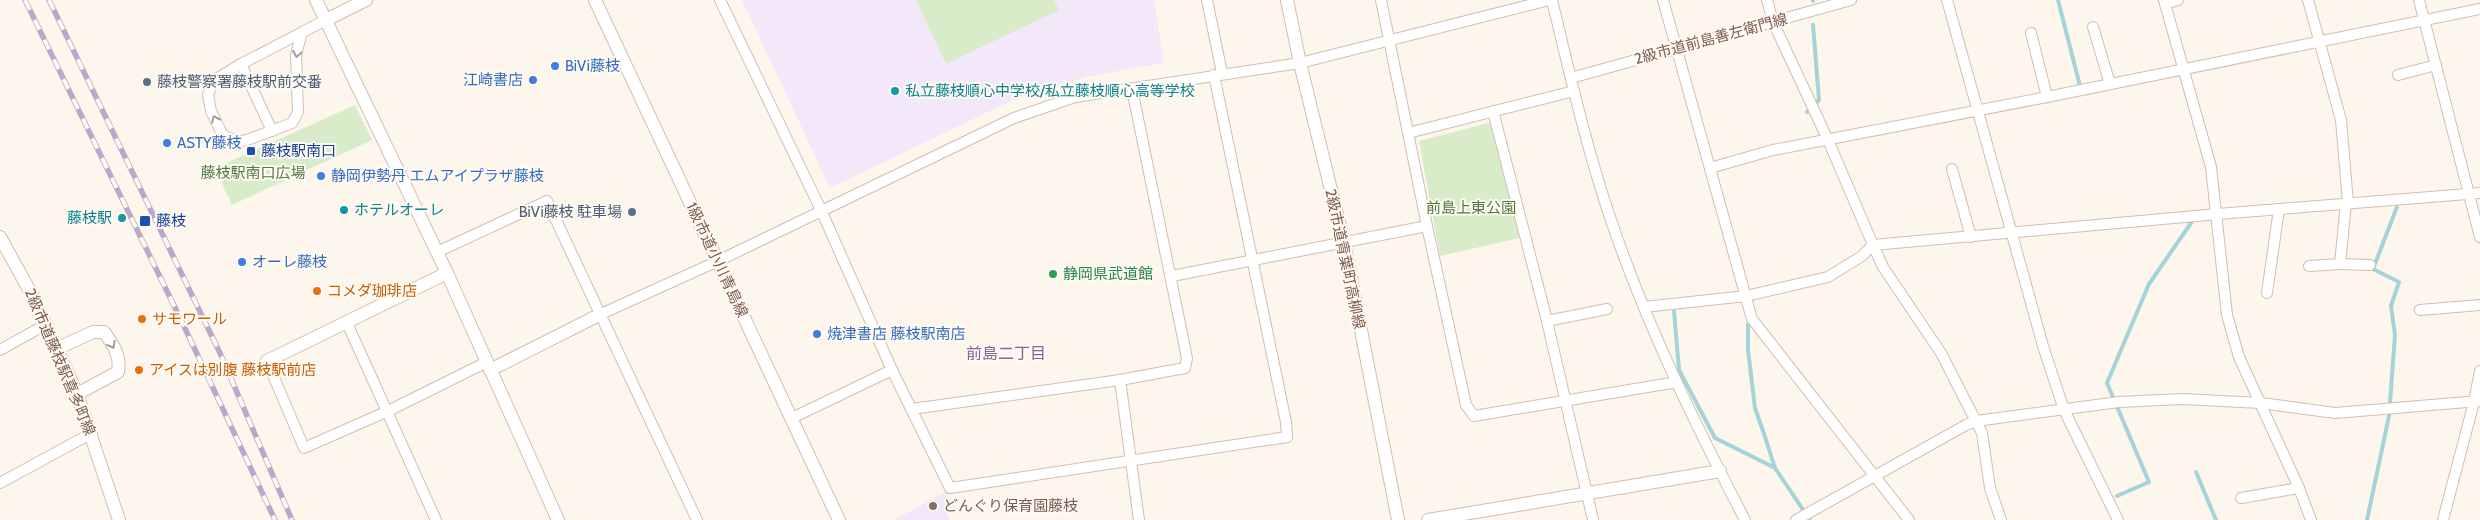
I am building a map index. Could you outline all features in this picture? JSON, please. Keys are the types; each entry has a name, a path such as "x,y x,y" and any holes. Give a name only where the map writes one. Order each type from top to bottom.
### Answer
{"street":[{"path":"316,0 447,273 558,520"},
{"path":"326,20 241,64 213,81 208,95 216,122 222,134 237,142 292,123 298,112 296,55 302,32 326,20 366,0"},
{"name":"1級市道小川青島線","path":"595,0 839,520"},
{"path":"720,0 821,210 892,370 950,488 1286,437 1286,422 1218,74 1207,0"},
{"name":"2級市道青葉町高柳線","path":"1287,0 1300,62 1344,243 1398,520"},
{"path":"1381,0 1466,405 1474,416 1677,382"},
{"path":"447,273 267,361 304,448 388,412 718,261 1014,118 1075,97 1300,62 1550,0 1612,222 1644,307 1677,382 1746,520"},
{"path":"1663,0 1752,319 1909,520"},
{"path":"1767,0 1773,22 1828,140 1873,245 1884,267 1941,353 1982,433 1990,488 2001,520"},
{"name":"2級市道前島善左衛門線","path":"1571,78 1676,47 1851,0"},
{"path":"1947,0 2043,346 2064,410 2118,520"},
{"path":"2178,0 2165,2 2211,167 2218,214 2227,315 2239,357 2299,488 2311,520"},
{"path":"2308,0 2341,120 2347,203 2340,264"},
{"path":"2420,0 2480,237"},
{"path":"1710,168 1773,150 2047,98 2480,9"},
{"path":"2093,27 2110,84"},
{"path":"2031,33 2047,98"},
{"path":"241,64 272,131"},
{"path":"2398,75 2436,65"},
{"path":"912,409 1120,380 1185,368 1187,358 1172,276 1132,89"},
{"path":"1408,133 1574,91"},
{"path":"1493,111 1547,321 1593,520"},
{"path":"1952,169 1971,237"},
{"path":"1644,307 1746,296 1828,277 1862,256 1873,245 2480,193"},
{"path":"437,252 547,201 697,520"},
{"path":"2267,293 2279,209"},
{"path":"1172,276 1427,226"},
{"name":"2級市道藤枝駅喜多町線","path":"0,237 32,295 77,394 92,433 119,520"},
{"path":"2309,266 2340,264 2370,266"},
{"path":"2420,310 2480,306"},
{"path":"1547,321 1607,309"},
{"path":"347,323 436,520"},
{"path":"0,350 45,325"},
{"path":"56,349 93,332 104,332 112,343 119,360 118,372 77,394"},
{"path":"792,418 892,370"},
{"path":"2443,520 2477,402 2480,371"},
{"path":"1120,380 1139,520"},
{"path":"1796,520 1874,475 1966,425 1976,422 2119,402 2182,399 2261,403 2335,413 2477,402"},
{"path":"0,483 92,433"},
{"path":"1428,520 1588,495 1720,471"},
{"path":"2241,498 2299,488"}],"shaded area":[{"path":"742,0 1154,0 1164,63 1090,76 1017,98 830,188"},
{"name":"どんぐり保育園藤枝","path":"945,492 949,520 894,520"}],"green space":[{"path":"916,0 1054,0 1059,10 946,64"},
{"name":"藤枝駅南口広場","path":"355,105 372,140 232,205 215,168"},
{"name":"前島上東公園","path":"1492,122 1520,238 1440,256 1419,141"}],"waterway":[{"path":"2058,0 2080,86"},
{"path":"1807,112 1819,100 1813,25"},
{"path":"2367,520 2389,416 2395,335 2391,306 2399,282 2373,269 2397,207"},
{"path":"2117,496 2149,482 2107,383 2149,284 2191,223"},
{"path":"1674,311 1679,370 1715,438 1775,468"},
{"path":"1748,324 1748,350 1755,408 1775,468 1810,520"},
{"path":"2196,472 2216,520"}],"railway":[{"path":"25,0 182,322 275,520"},
{"path":"49,0 220,353 292,520"}],"place":[{"name":"BiVi藤枝","path":"555,66"},
{"name":"江崎書店","path":"533,80"},
{"name":"藤枝警察署藤枝駅前交番","path":"147,82"},
{"name":"私立藤枝順心中学校/私立藤枝順心高等学校","path":"895,91"},
{"name":"ASTY藤枝","path":"167,143"},
{"name":"藤枝駅南口","path":"251,151"},
{"name":"静岡伊勢丹 エムアイプラザ藤枝","path":"321,176"},
{"name":"ホテルオーレ","path":"344,210"},
{"name":"BiVi藤枝 駐車場","path":"632,212"},
{"name":"藤枝駅","path":"122,218"},
{"name":"藤枝","path":"145,221"},
{"name":"オーレ藤枝","path":"242,262"},
{"name":"静岡県武道館","path":"1053,274"},
{"name":"コメダ珈琲店","path":"317,291"},
{"name":"サモワール","path":"142,319"},
{"name":"焼津書店 藤枝駅南店","path":"817,334"},
{"name":"アイスは別腹 藤枝駅前店","path":"139,370"},
{"name":"どんぐり保育園藤枝","path":"933,506"}],"district":[{"name":"前島二丁目","path":"1006,353"}]}
